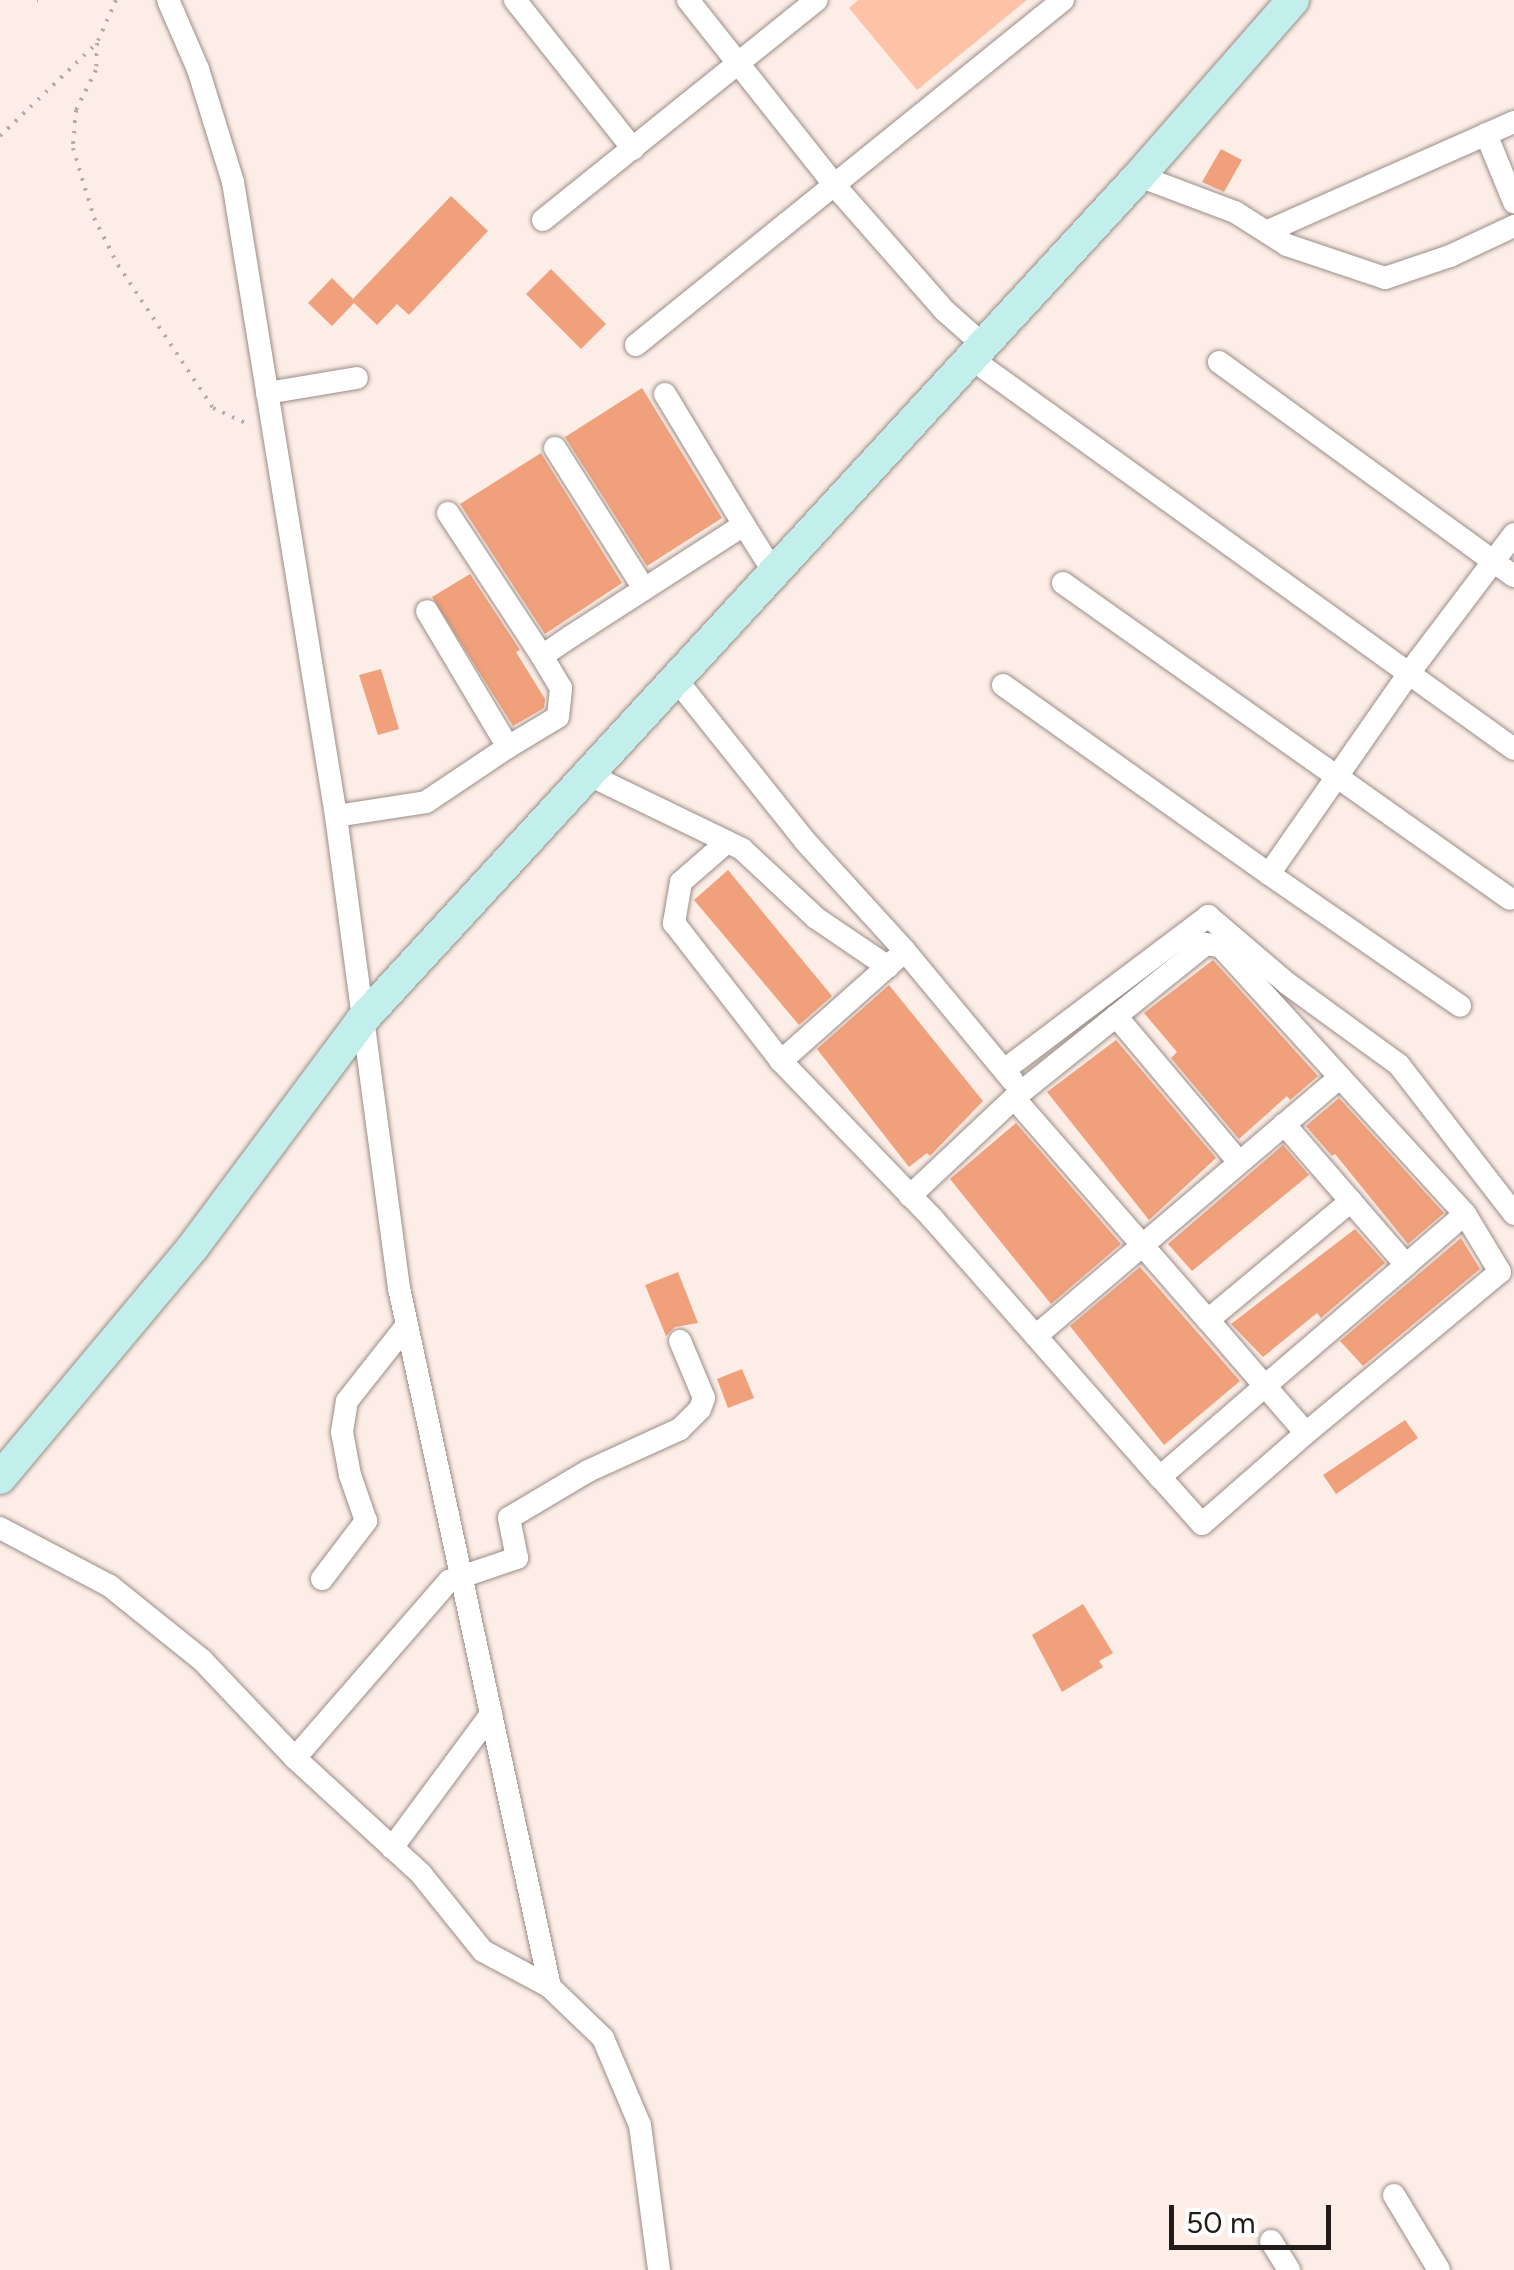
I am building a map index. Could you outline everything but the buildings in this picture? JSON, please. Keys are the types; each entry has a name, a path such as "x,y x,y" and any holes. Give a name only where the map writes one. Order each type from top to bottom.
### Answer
{"main road":[{"path":"0,1478 193,1247 362,1020 1139,176 1286,3"}],"street":[{"path":"168,0 198,68 233,182 336,816 407,1325 550,1987"},
{"path":"514,0 633,149"},
{"path":"688,0 836,186 975,350 1514,749"},
{"path":"543,220 817,0"},
{"path":"636,345 1063,0"},
{"path":"1268,232 1514,122"},
{"path":"1486,134 1514,202"},
{"path":"1139,176 1235,212 1287,245 1385,278 1450,256 1514,226"},
{"path":"1219,362 1514,576"},
{"path":"268,392 357,378"},
{"path":"665,394 773,571"},
{"path":"555,448 644,589"},
{"path":"336,816 426,802 558,718 561,688 448,513"},
{"path":"542,656 744,525"},
{"path":"1269,874 1409,673 1514,534"},
{"path":"1063,583 1335,779 1510,898"},
{"path":"427,611 508,747"},
{"path":"675,678 896,959 1004,1070 1018,1095 1141,1244 1306,1433"},
{"path":"1002,685 1460,1006"},
{"path":"588,774 742,848 816,918 896,959"},
{"path":"728,842 681,882 674,923 781,1060 1037,1335 1202,1524 1500,1272 1465,1214 1220,946 1206,944 1018,1095 910,1196"},
{"path":"1004,1070 1208,916 1288,984 1399,1065 1514,1214"},
{"path":"781,1060 896,959"},
{"path":"1116,1016 1239,1162"},
{"path":"1037,1335 1340,1077"},
{"path":"1284,1124 1406,1265"},
{"path":"1208,1320 1351,1201"},
{"path":"1160,1477 1465,1214"},
{"path":"322,1580 366,1521 350,1475 342,1432 347,1401 407,1325"},
{"path":"295,1758 449,1581 517,1558 509,1518 588,1471 680,1429 700,1409 704,1398 680,1340"},
{"path":"0,1528 110,1586 202,1660 295,1758 420,1874 483,1952 550,1987 603,2038 640,2126 659,2270"},
{"path":"392,1848 491,1714"},
{"path":"1394,2195 1439,2270"},
{"path":"1271,2241 1289,2270"}],"path":[{"path":"116,0 97,44 96,70 76,110 73,148 94,218 118,266 213,408 245,425 272,421"},
{"path":"0,136 97,44"}],"shaded area":[{"path":"858,0 1027,0 917,90 849,8"}]}
